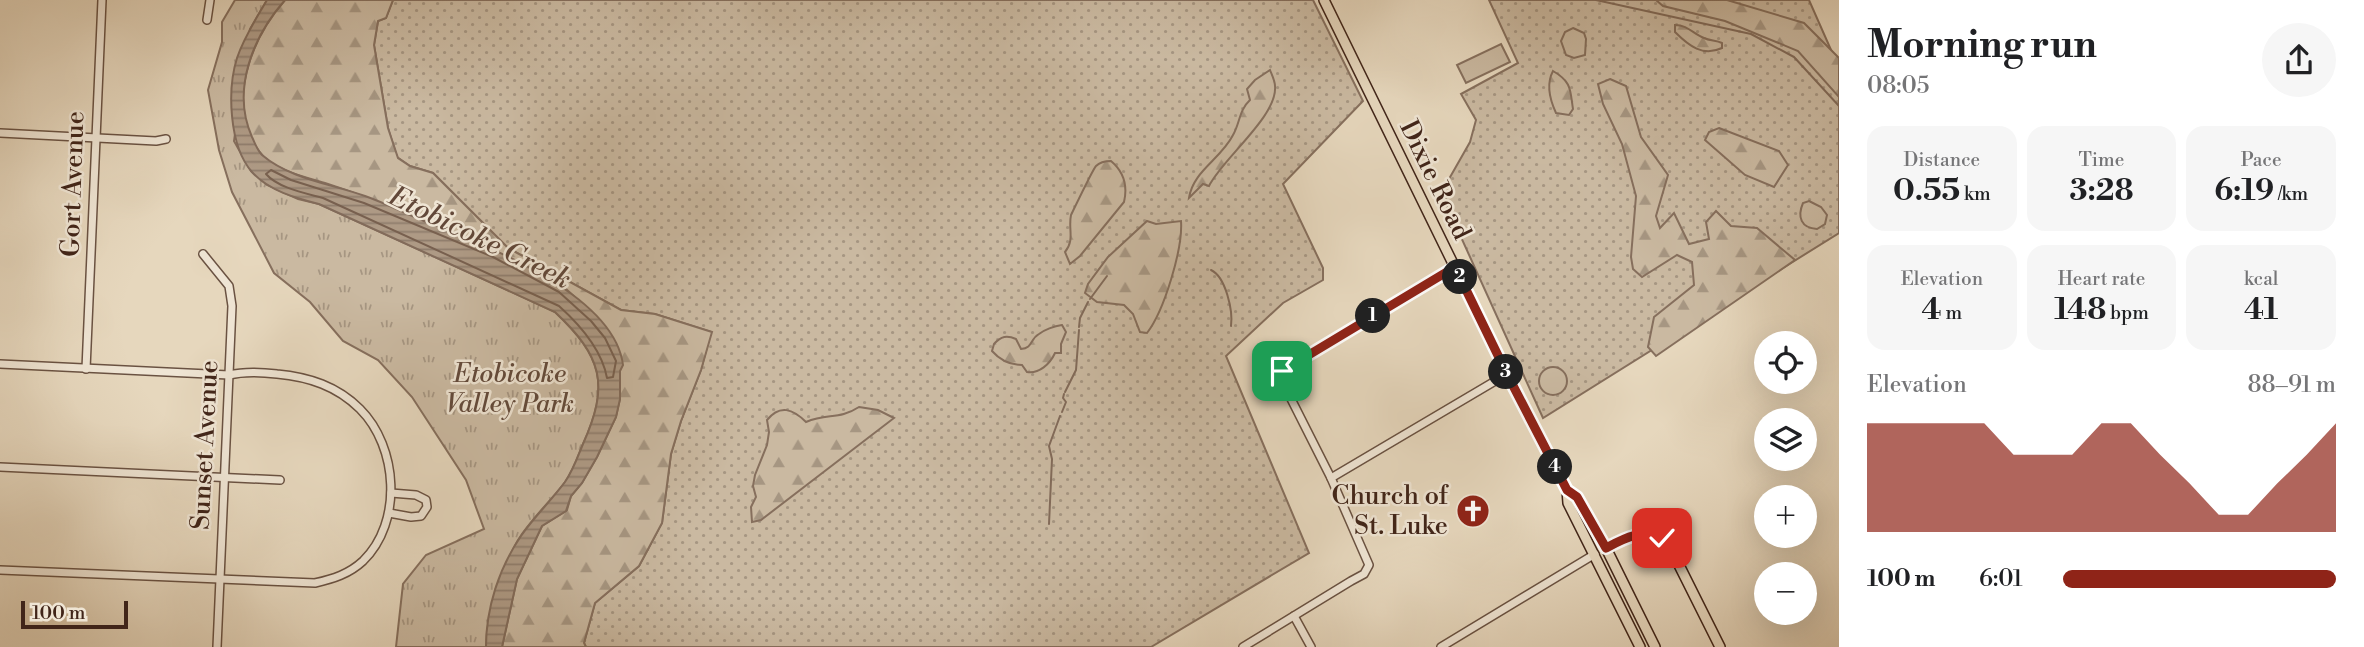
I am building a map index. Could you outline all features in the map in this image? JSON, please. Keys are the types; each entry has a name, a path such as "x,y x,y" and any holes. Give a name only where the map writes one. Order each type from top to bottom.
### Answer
{"main road":[{"name":"Dixie Road","path":"1324,0 1507,374 1567,490 1568,503 1640,647"},
{"name":"Dixie Road","path":"1567,490 1577,497 1606,548 1655,647"},
{"path":"1606,548 1644,533 1662,538 1670,545 1720,647"}],"street":[{"name":"Gort Avenue","path":"86,369 102,0"},
{"path":"207,20 209,0"},
{"path":"0,133 156,141 166,139"},
{"name":"Sunset Avenue","path":"203,254 229,286 232,306 217,647"},
{"path":"1243,647 1362,576 1368,567 1367,557 1331,478 1282,381 1282,371 1455,267"},
{"path":"0,364 302,376 332,387 361,410 374,428 385,451 391,493 389,513 376,545 362,561 346,573 314,583 0,570"},
{"path":"1331,478 1507,374"},
{"path":"0,467 280,480"},
{"path":"389,513 421,516 427,507 426,500 416,495 391,493"},
{"path":"1441,647 1595,554"},
{"path":"1294,616 1311,647"}],"green space":[{"name":"Etobicoke Valley Park","path":"235,0 267,0 250,29 234,141 251,171 267,185 298,199 319,204 555,312 571,328 592,358 597,372 598,388 597,404 591,423 568,478 529,525 512,551 492,606 486,647 396,647 403,584 426,555 484,529 466,480 412,397 378,360 343,341 310,302 274,273 232,192 219,150 208,90 222,42 222,22"},
{"path":"285,0 393,0 386,18 378,21 374,45 388,128 398,158 410,166 433,173 508,248 621,310 655,314 712,332 671,454 662,523 639,566 595,603 584,643 586,647 502,647 517,579 542,526 567,510 571,496 597,457 616,417 620,399 620,371 579,301 564,287 416,218 356,193 289,172 265,158 249,133 243,93 246,72 262,33"},
{"path":"393,0 1313,0 1363,101 1283,184 1323,268 1323,280 1283,303 1226,356 1309,553 1151,647 586,647 584,643 595,603 639,566 662,523 671,454 701,370 711,332 655,314 621,310 508,248 433,173 410,166 397,157 388,128 374,45 378,21 386,18"},
{"path":"1489,0 1809,0 1839,68 1839,233 1543,418 1441,193 1470,142 1476,120 1461,94 1518,63"},
{"path":"1656,0 1727,0 1804,23 1839,58 1839,97 1798,51 1725,21 1663,6"},
{"path":"1675,25 1722,43 1722,48 1709,51 1697,49 1675,32"},
{"path":"1573,28 1584,33 1586,39 1585,55 1574,58 1566,55 1561,41 1565,32"},
{"path":"1501,44 1510,62 1466,83 1457,65"},
{"path":"1270,70 1275,86 1274,98 1268,110 1209,186 1203,184 1189,198 1196,180 1233,135 1250,100 1247,89"},
{"path":"1553,71 1564,79 1569,87 1573,109 1569,115 1556,113 1554,108 1549,87"},
{"path":"1610,79 1626,86 1641,137 1668,175 1656,216 1660,228 1674,213 1689,244 1709,239 1706,222 1716,211 1731,226 1757,228 1795,260 1656,356 1648,347 1654,317 1694,285 1692,262 1677,255 1642,277 1633,269 1631,257 1636,196 1622,144 1603,104 1598,84"},
{"path":"1719,128 1779,151 1788,165 1774,187 1745,175 1705,140 1709,132"},
{"path":"1111,161 1124,179 1124,202 1080,256 1070,264 1065,252 1071,239 1071,215 1096,166"},
{"path":"1809,201 1821,207 1827,215 1825,224 1817,229 1802,221 1800,213 1803,203"},
{"path":"1147,221 1156,224 1181,221 1181,233 1171,279 1160,310 1147,333 1140,332 1133,314 1124,305 1097,302 1085,293 1088,284 1108,257"},
{"path":"1062,325 1066,332 1061,353 1055,353 1040,370 1027,372 1022,365 1006,361 992,351 994,344 1002,338 1016,339 1021,349 1030,345 1041,333"},
{"path":"1553,367 1563,371 1567,381 1563,391 1553,395 1543,391 1539,381 1543,371"},
{"path":"859,407 878,410 894,418 761,520 752,522 751,507 756,497 753,486 767,445 767,420 782,410 791,411 806,422 845,414"}],"water":[{"name":"Etobicoke Creek","path":"267,0 285,0 263,30 255,47 245,82 244,101 252,137 262,155 285,170 372,199 510,258 571,294 596,315 614,339 623,365 620,371 620,399 616,417 597,457 571,496 566,511 542,526 517,579 502,647 486,647 488,618 495,589 513,548 565,482 577,458 597,404 597,372 592,357 571,328 555,312 319,204 275,189 252,172 244,161 235,133 232,86 240,50"}],"waterway":[{"path":"1596,0 1751,34 1794,57 1839,106"},
{"path":"1211,270 1221,280 1227,295 1231,326"},
{"path":"1090,299 1107,276"},
{"path":"1079,327 1080,318 1088,302"},
{"path":"1065,392 1076,370 1079,330"},
{"path":"1062,412 1066,402 1064,394"},
{"path":"1049,524 1052,459 1049,446 1060,416"}],"place":[{"name":"Church of St. Luke","path":"1473,511"}],"route":[{"path":"1282,371 1455,267 1567,490 1577,497 1606,548 1625,538 1644,533 1662,538"}]}
